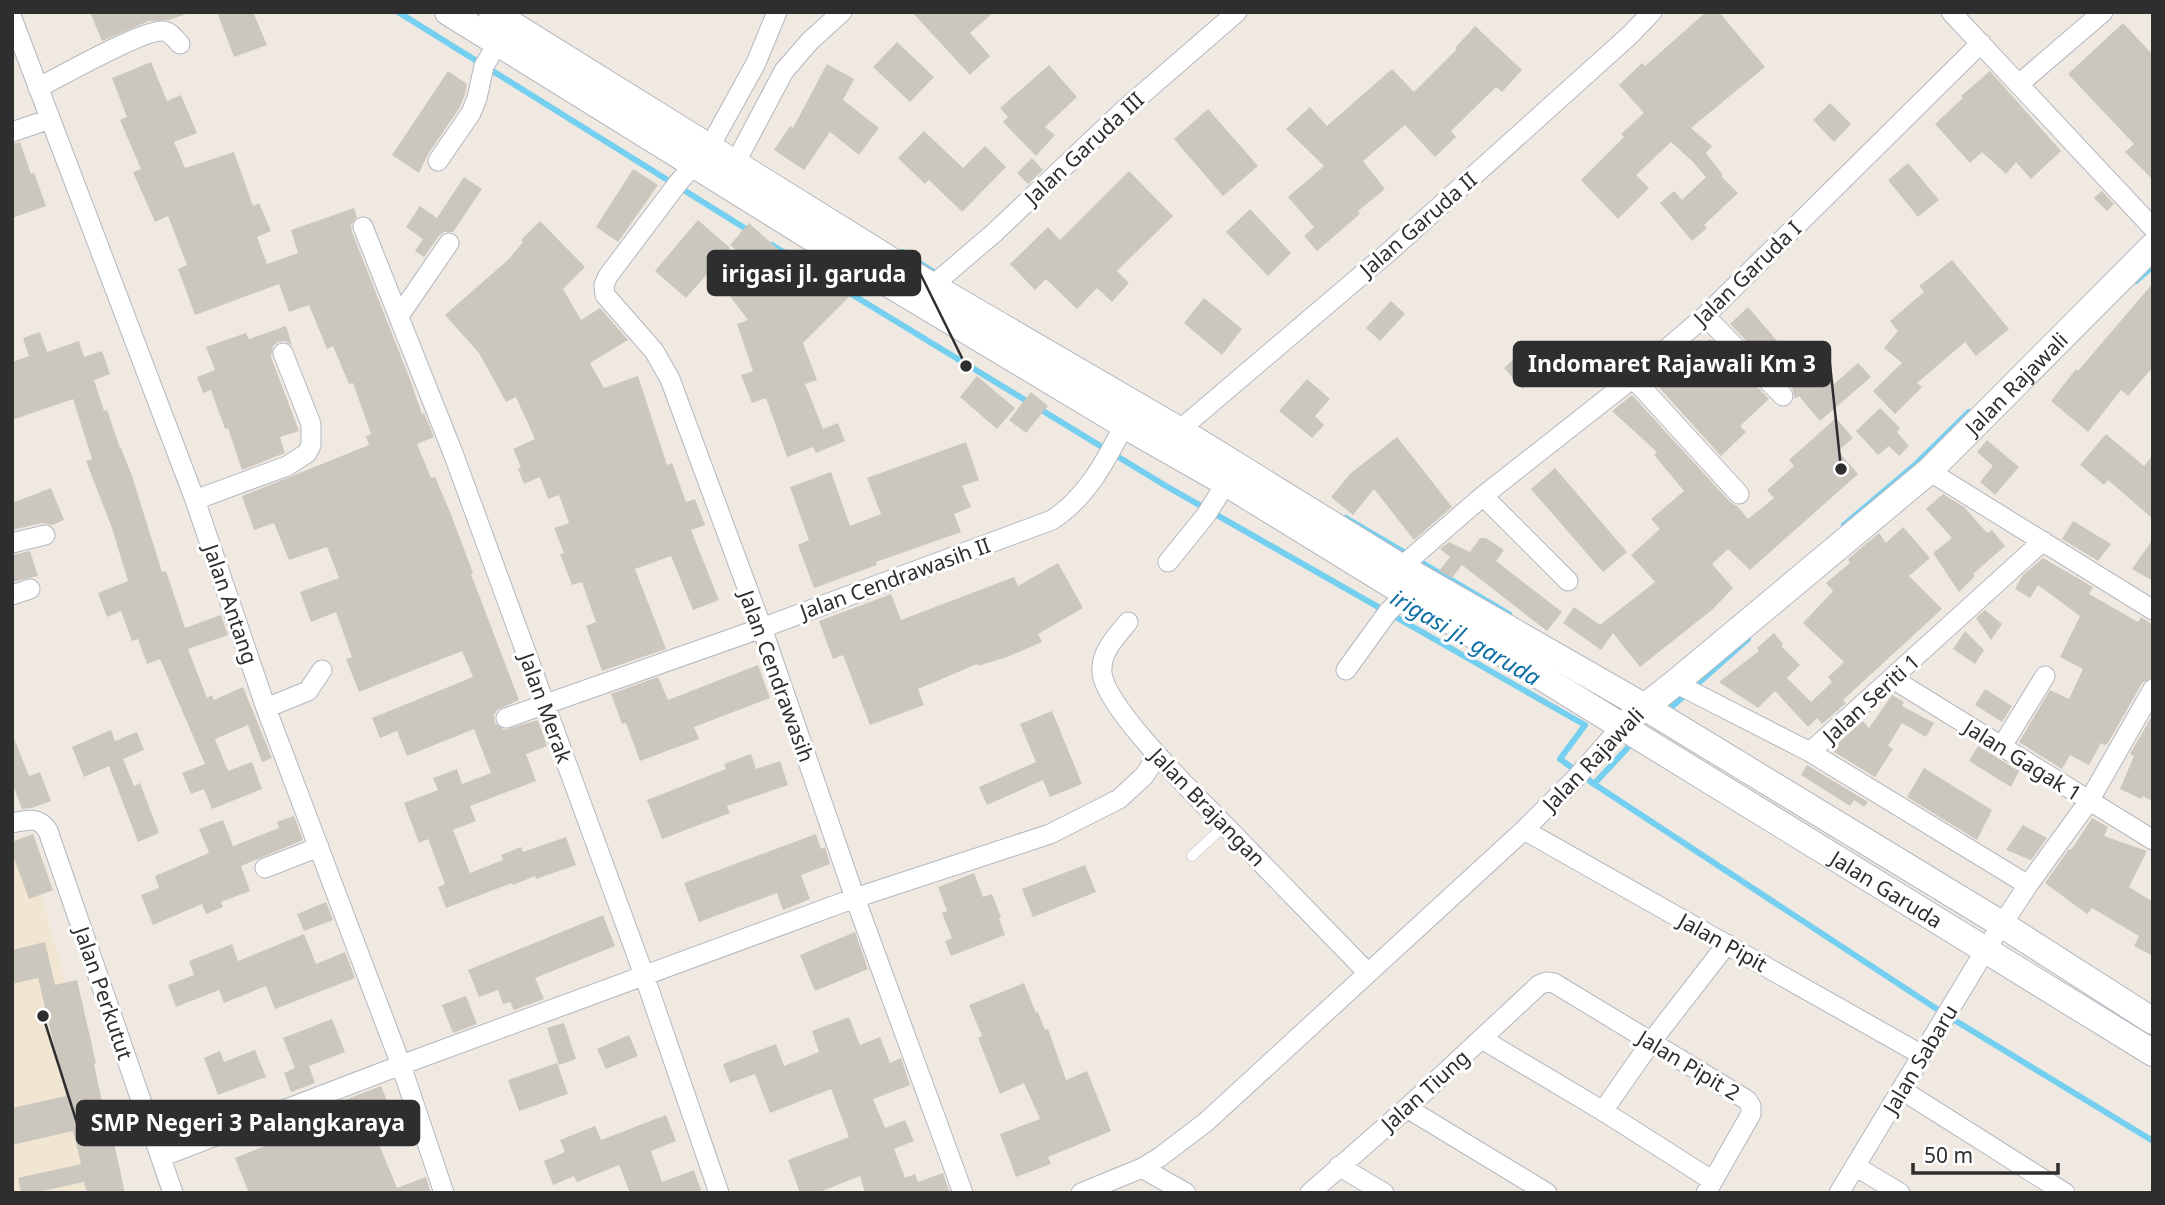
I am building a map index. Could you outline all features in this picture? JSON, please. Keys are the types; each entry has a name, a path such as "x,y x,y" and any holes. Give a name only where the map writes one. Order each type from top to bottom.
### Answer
{"main road":[{"path":"448,12 487,62 688,172 729,174 820,229 1124,425 1170,438"},
{"path":"492,12 688,172"},
{"path":"820,229 932,286 1170,438"},
{"name":"Jalan Rajawali","path":"1622,726 1929,471 2153,246"},
{"name":"Jalan Garuda","path":"1170,438 1391,609 1622,726 2153,1053"},
{"name":"Jalan Garuda","path":"1170,438 1643,706 2003,925 2153,1021"}],"street":[{"path":"688,172 756,63 777,12"},
{"path":"729,174 784,71 810,41 842,12"},
{"name":"Jalan Garuda III","path":"932,286 994,233 1125,109 1237,12"},
{"name":"Jalan Garuda II","path":"1170,438 1391,250 1630,36 1652,12"},
{"path":"1951,12 2153,229"},
{"path":"2019,84 2103,12"},
{"name":"Jalan Antang","path":"12,18 195,500 266,708 401,1065 444,1193"},
{"path":"38,88 108,51 155,32 169,33 180,44"},
{"name":"Jalan Garuda I","path":"1401,567 1483,496 1633,378 1705,316 1981,43"},
{"path":"438,161 471,113 487,62"},
{"path":"12,132 50,119"},
{"name":"Jalan Cendrawasih","path":"688,172 608,276 604,291 654,351 670,379 762,628 855,898 963,1193"},
{"name":"Jalan Merak","path":"363,227 453,453 644,975 719,1193"},
{"path":"398,316 449,243"},
{"path":"1705,316 1783,396"},
{"path":"195,500 287,466 307,453 311,444 311,424 282,353"},
{"path":"1633,378 1739,494"},
{"name":"Jalan Cendrawasih II","path":"506,718 762,628 1052,520 1079,497 1108,455 1124,425"},
{"path":"1929,471 2153,610"},
{"path":"1168,562 1210,510 1226,483"},
{"path":"1483,496 1568,581"},
{"path":"12,543 45,535"},
{"name":"Jalan Seriti 1","path":"1675,683 1810,752 2043,541"},
{"path":"1346,670 1391,609"},
{"name":"Jalan Brajangan","path":"1128,622 1105,652 1102,675 1115,700 1157,756 1368,973"},
{"path":"266,708 308,691 322,670"},
{"path":"2003,746 2045,676"},
{"name":"Jalan Gagak 1","path":"1893,679 2153,840"},
{"name":"Jalan Sabaru","path":"1839,1193 1986,949 2089,801 2153,689"},
{"name":"Jalan Rajawali","path":"1081,1193 1142,1168 1206,1122 1524,830 1581,773 1622,726"},
{"path":"1810,752 2028,885"},
{"path":"162,1157 401,1065 855,898 1050,834 1119,799 1144,776 1157,756"},
{"name":"Jalan Perkutut","path":"12,823 35,820 43,824 48,831 173,1193"},
{"name":"Jalan Pipit","path":"1524,830 1922,1055"},
{"path":"265,868 319,847"},
{"path":"1603,1111 1651,1042 1727,944"},
{"name":"Jalan Pipit 2","path":"1539,985 1554,983 1747,1100 1751,1106 1751,1114 1710,1187"},
{"name":"Jalan Tiung","path":"1310,1193 1407,1108 1539,985"},
{"path":"1482,1039 1603,1111 1710,1187"},
{"path":"1902,1090 2065,1193"},
{"path":"1407,1108 1546,1193"},
{"path":"1339,1166 1384,1193"},
{"path":"1855,1166 1900,1193"},
{"path":"1142,1168 1186,1193"}],"lane":[{"path":"1192,856 1225,825"}],"shaded area":[{"path":"25,837 124,1193 12,1193 12,839"}],"building":[{"path":"90,12 186,14 169,20 149,21 102,41"},
{"path":"217,12 253,12 267,45 234,57"},
{"path":"912,12 994,12 970,33 990,56 970,75"},
{"path":"1706,12 1719,12 1765,67 1691,128 1712,146 1706,153 1723,175 1721,176 1738,193 1704,225 1707,228 1692,241 1660,203 1674,191 1682,200 1706,177 1671,142 1636,175 1649,188 1618,219 1581,180 1624,137 1621,134 1644,113 1619,85 1642,63 1645,66"},
{"path":"2123,23 2153,55 2153,180 2125,152 2134,144 2068,74"},
{"path":"1475,26 1522,70 1502,92 1496,87 1451,131 1456,137 1435,157 1405,125 1363,161 1385,189 1317,251 1304,236 1314,227 1288,197 1324,166 1286,129 1310,107 1327,126 1392,69 1414,92 1457,49 1455,48"},
{"path":"897,42 934,77 910,102 873,67"},
{"path":"151,62 167,101 181,95 197,133 174,142 185,168 234,152 253,206 259,203 271,231 257,237 267,264 298,253 291,230 354,208 357,217 351,225 352,232 422,414 424,413 434,437 417,444 431,478 435,477 450,512 519,700 497,710 494,715 495,723 504,730 538,720 547,746 526,754 536,781 470,806 476,821 453,830 470,873 503,860 501,855 521,847 523,852 566,837 576,865 536,879 535,876 513,885 512,883 446,908 438,887 445,884 428,839 419,843 404,803 438,790 433,778 457,769 462,784 491,773 474,729 407,756 397,731 380,738 372,718 473,677 462,651 359,692 346,659 352,657 336,612 311,622 300,592 339,578 327,547 289,560 274,523 254,530 242,496 369,445 366,436 371,434 353,383 349,384 333,346 327,349 309,305 289,312 279,284 195,315 178,269 187,265 168,216 155,222 133,172 141,169 120,120 127,117 112,78"},
{"path":"827,64 854,79 843,100 879,128 859,155 830,132 804,170 774,150 790,126 793,128"},
{"path":"1049,65 1077,97 1045,127 1055,135 1036,156 1003,122 1008,117 1000,108"},
{"path":"448,71 467,84 465,94 460,107 428,154 419,173 392,155"},
{"path":"1990,71 2061,151 2031,179 2016,162 2006,174 1982,152 1970,163 1935,124 1963,98 1961,96"},
{"path":"1830,103 1851,124 1834,142 1813,120"},
{"path":"1208,109 1258,166 1223,196 1174,139"},
{"path":"924,131 963,168 985,146 1006,167 962,212 929,180 925,184 898,158"},
{"path":"20,142 46,206 12,218 12,144"},
{"path":"1032,158 1043,170 1028,184 1017,173"},
{"path":"1908,163 1939,200 1918,217 1888,180"},
{"path":"633,169 658,185 618,242 596,227"},
{"path":"1129,171 1173,216 1117,271 1129,283 1112,302 1097,288 1077,309 1046,279 1035,290 1010,264 1048,227 1060,240"},
{"path":"464,177 482,189 453,232 444,232 439,236 424,257 415,251 423,239 406,227 420,206 437,218"},
{"path":"2102,191 2114,204 2107,211 2094,198"},
{"path":"1250,209 1291,253 1268,276 1226,232"},
{"path":"698,220 730,248 686,298 655,271"},
{"path":"540,221 585,267 563,289 581,320 600,308 628,340 590,363 604,388 638,376 667,465 672,463 686,502 695,499 705,525 691,530 719,600 693,610 671,556 635,569 666,649 602,671 586,626 596,622 582,582 572,585 560,554 564,553 554,528 569,523 559,495 548,499 540,477 524,484 518,469 521,467 513,449 535,439 516,397 506,402 479,353 445,315 509,259 523,242 521,240"},
{"path":"749,223 782,253 787,249 820,290 833,277 851,295 803,343 817,380 805,384 823,429 838,423 845,441 816,453 813,447 787,457 766,398 752,403 741,375 753,371 737,324 748,320 729,295 760,271 730,245"},
{"path":"1952,260 2009,329 1976,356 1965,342 1917,383 1922,387 1895,414 1873,391 1902,363 1884,348 1898,331 1890,321 1924,292 1919,286"},
{"path":"2153,283 2153,367 2128,396 2121,390 2088,432 2051,401"},
{"path":"1204,298 1242,329 1222,355 1184,323"},
{"path":"1391,301 1405,314 1380,341 1366,328"},
{"path":"1748,307 1815,385 1825,376 1833,385 1858,363 1871,377 1820,421 1799,396 1795,399 1792,387 1730,324"},
{"path":"286,326 292,345 285,341 278,342 273,346 271,357 299,431 280,437 285,453 242,470 228,428 225,429 211,390 203,393 197,377 215,370 206,347 246,333 249,339"},
{"path":"40,332 47,352 79,341 84,357 102,351 110,374 94,380 104,411 107,410 132,476 162,572 166,571 185,628 221,615 228,635 188,649 207,698 212,695 214,700 243,687 272,758 262,762 248,725 215,739 228,771 252,762 262,789 212,809 204,789 191,794 182,773 205,764 160,659 147,664 138,639 132,641 121,611 107,617 98,593 128,581 112,528 86,461 92,459 73,399 12,420 12,362 29,356 23,338"},
{"path":"1710,339 1769,399 1740,426 1746,432 1721,456 1654,382 1679,359 1683,364"},
{"path":"1527,347 1547,368 1523,389 1504,368"},
{"path":"977,376 1015,408 997,429 960,397"},
{"path":"1307,379 1330,399 1315,416 1324,425 1312,438 1279,411"},
{"path":"1031,392 1048,406 1026,433 1009,420"},
{"path":"1632,395 1748,519 1774,498 1767,490 1794,466 1789,460 1836,418 1853,438 1838,451 1858,474 1750,570 1728,549 1712,564 1733,588 1713,609 1640,667 1613,633 1601,650 1563,623 1574,607 1600,625 1655,582 1631,555 1660,529 1651,519 1684,491 1654,455 1657,452 1612,411"},
{"path":"1880,408 1900,428 1897,432 1909,446 1899,456 1889,446 1878,455 1856,431"},
{"path":"2106,434 2144,466 2153,455 2153,519 2108,480 2104,485 2080,465"},
{"path":"1397,437 1452,507 1414,540 1374,489 1353,515 1331,497 1351,473"},
{"path":"1987,440 2019,467 1995,495 1980,482 1993,466 1977,452"},
{"path":"966,442 979,480 962,486 971,507 954,514 961,532 876,562 877,565 814,588 798,545 809,540 790,487 831,472 850,526 881,514 867,478"},
{"path":"1555,468 1627,552 1603,572 1531,489"},
{"path":"51,488 64,520 52,525 42,523 12,530 12,503"},
{"path":"1943,494 1964,507 1987,533 1992,530 2005,546 1973,574 1975,576 1959,592 1933,553 1952,538 1926,509"},
{"path":"2073,521 2111,544 2098,561 2062,539"},
{"path":"1903,527 1930,558 1909,576 1942,609 1843,700 1846,703 1822,724 1817,718 1808,727 1775,691 1758,708 1719,682 1759,651 1757,648 1774,633 1783,644 1781,646 1800,665 1787,678 1811,702 1832,682 1828,677 1844,662 1803,623 1833,591 1826,583 1850,563 1848,559 1879,533 1886,543"},
{"path":"1480,538 1486,538 1504,550 1496,561 1562,612 1547,631 1462,565 1452,578 1439,571 1450,557 1440,549 1449,542 1470,552"},
{"path":"2153,539 2153,581 2132,569"},
{"path":"30,551 38,576 12,582 12,555"},
{"path":"2043,558 2093,587 2089,594 2138,622 2141,617 2153,625 2153,677 2142,683 2108,743 2101,743 2089,765 2070,755 2062,769 2019,742 2050,690 2069,699 2083,669 2060,657 2080,616 2038,585 2030,598 2015,589 2022,576"},
{"path":"1058,563 1083,608 1038,634 1042,642 1007,657 978,666 977,664 918,689 924,705 870,725 843,655 833,659 819,621 891,594 901,620 1014,577 1018,586"},
{"path":"1985,610 2002,624 1991,640 1976,618"},
{"path":"1965,631 1984,650 1975,664 1953,649"},
{"path":"758,665 770,698 694,727 699,739 640,761 626,723 622,724 611,694 658,677 668,700"},
{"path":"1985,689 2012,706 2002,722 1975,705"},
{"path":"1892,695 1904,702 1902,706 1934,723 1926,737 1902,723 1888,746 1893,749 1875,777 1834,752 1839,742 1863,721 1869,728"},
{"path":"1052,711 1082,784 1050,797 1043,780 987,805 979,787 1036,762 1020,724"},
{"path":"2153,714 2153,802 2120,789 2134,756 2130,754"},
{"path":"111,730 115,741 137,732 144,750 123,759 134,786 140,783 159,833 138,842 109,766 84,777 72,747"},
{"path":"13,736 29,776 40,772 51,801 22,809 12,782"},
{"path":"1978,746 2019,771 2011,787 1969,761"},
{"path":"751,754 756,769 780,761 788,785 727,806 730,813 662,839 647,800 726,769 724,764"},
{"path":"1807,765 1868,802 1864,807 1854,800 1850,806 1801,775"},
{"path":"1924,768 1992,810 1977,840 1907,797"},
{"path":"294,816 303,840 241,866 250,891 221,902 223,907 206,914 202,904 153,925 141,895 159,888 155,876 209,853 199,829 223,820 233,846 279,828 277,822"},
{"path":"2092,818 2108,827 2104,836 2147,851 2129,887 2153,902 2153,956 2134,946 2139,936 2092,908 2087,914 2045,883"},
{"path":"2023,825 2047,838 2031,860 2006,850"},
{"path":"33,834 53,890 29,899 12,853 12,842"},
{"path":"816,834 821,849 825,847 830,864 801,875 810,899 783,910 777,893 699,922 684,883"},
{"path":"1085,865 1096,892 1033,917 1022,889"},
{"path":"974,873 983,897 992,894 1005,935 951,956 945,941 952,938 942,913 947,911 938,887"},
{"path":"326,902 333,920 304,931 297,914"},
{"path":"603,915 615,946 535,978 544,999 514,1010 510,1002 503,1004 498,990 479,997 468,970"},
{"path":"855,932 868,969 815,991 800,955"},
{"path":"304,934 316,964 345,952 355,978 275,1009 266,986 224,1003 219,990 176,1007 168,985 194,975 189,961 232,944 238,961"},
{"path":"45,942 55,985 77,980 109,1134 112,1134 125,1193 87,1193 84,1182 21,1193 18,1178 81,1164 73,1131 12,1145 12,1108 66,1096 38,978 12,984 12,950"},
{"path":"1024,983 1036,1013 1038,1012 1045,1030 1048,1029 1066,1080 1087,1071 1111,1131 1048,1157 1051,1164 1016,1177 1000,1134 1040,1119 1024,1083 1000,1094 978,1038 982,1036 969,1005"},
{"path":"466,996 477,1024 453,1033 442,1005"},
{"path":"849,1017 860,1045 880,1037 890,1063 901,1058 910,1085 873,1099 885,1128 905,1120 914,1141 894,1149 905,1178 915,1174 918,1182 943,1173 950,1193 865,1193 860,1176 817,1193 800,1193 788,1160 849,1137 831,1089 770,1113 755,1074 730,1083 723,1064 776,1044 784,1066 819,1052 812,1031"},
{"path":"332,1019 345,1052 309,1066 315,1083 291,1092 284,1073 295,1068 283,1038"},
{"path":"564,1023 576,1059 559,1065 547,1028"},
{"path":"629,1035 638,1056 606,1069 597,1049"},
{"path":"255,1050 266,1077 218,1095 204,1058 220,1051 224,1062"},
{"path":"557,1063 568,1094 519,1111 508,1080"},
{"path":"381,1086 388,1103 375,1108 387,1138 378,1142 397,1188 426,1177 431,1193 249,1193 235,1158 279,1140 273,1127 298,1118 307,1139 342,1125 334,1104"},
{"path":"666,1115 676,1141 651,1151 662,1182 694,1170 702,1193 630,1193 619,1165 577,1182 574,1176 553,1185 544,1161 565,1152 560,1140 595,1126 601,1140"}],"waterway":[{"name":"irigasi jl. garuda","path":"398,12 751,232"},
{"name":"irigasi jl. garuda","path":"772,245 834,284"},
{"path":"902,252 940,276"},
{"path":"2136,281 2153,266"},
{"name":"irigasi jl. garuda","path":"843,289 1166,486 1585,725 1560,759 1594,784 1946,1015 2153,1141"},
{"path":"1844,525 1916,464 1969,412"},
{"path":"1346,518 1509,614"},
{"path":"1667,711 1748,639"},
{"path":"1594,784 1633,742"}],"place":[{"name":"irigasi jl. garuda","path":"966,366"},
{"name":"Indomaret Rajawali Km 3","path":"1841,469"},
{"name":"SMP Negeri 3 Palangkaraya","path":"43,1016"}]}
